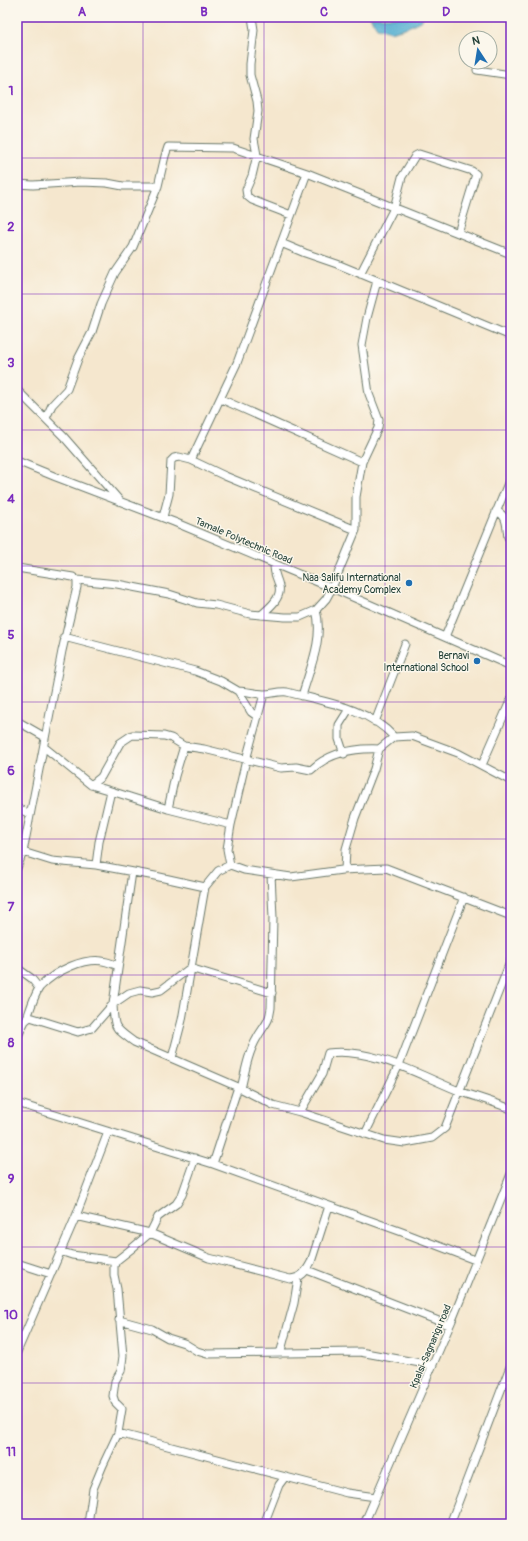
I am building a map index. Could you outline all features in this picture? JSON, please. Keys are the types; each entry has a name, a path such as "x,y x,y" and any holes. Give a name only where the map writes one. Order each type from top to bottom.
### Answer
{"street":[{"path":"252,17 254,30 250,75 258,101 254,138 257,155 252,176 246,190 247,196 252,200 291,215"},
{"path":"477,70 511,75"},
{"path":"46,418 52,405 67,389 78,359 92,332 115,273 133,247 158,186 164,156 168,146 234,148 257,155 511,254"},
{"path":"360,274 394,208 402,177 415,156 419,154 472,171 476,174 458,233"},
{"path":"191,460 238,363 306,173"},
{"path":"17,184 33,185 81,182 122,186 158,186"},
{"path":"281,242 305,254 337,264 511,336"},
{"path":"17,568 73,577 76,580 117,584 169,594 197,603 216,605 250,614 300,617 316,610 326,599 332,588 356,530 356,497 362,462 378,428 379,420 369,394 362,345 367,318 377,281"},
{"path":"17,390 46,418 121,503"},
{"path":"221,399 362,462"},
{"path":"163,517 169,494 171,461 174,458 179,457 191,460 225,476 356,530"},
{"name":"Tamale Polytechnic Road","path":"17,461 121,503 163,517 332,588 511,666"},
{"path":"445,638 511,476"},
{"path":"496,511 505,516 508,537 511,539"},
{"path":"261,615 271,606 280,590 274,574 274,564"},
{"path":"17,868 23,852 64,637 77,587 76,580"},
{"path":"302,696 319,638 319,620 316,610"},
{"path":"64,637 195,671 220,681 238,691 264,694 280,691 360,712 388,730 394,737"},
{"path":"375,722 405,644"},
{"path":"238,691 251,712 258,717"},
{"path":"230,865 227,849 231,825 246,760 264,694"},
{"path":"482,765 511,699"},
{"path":"344,754 338,739 339,725 350,709"},
{"path":"17,721 45,737"},
{"path":"91,785 101,777 120,742 132,735 164,736 172,738 184,746 204,749 281,768 296,767 312,770 318,763 331,757 362,749 379,749"},
{"path":"345,870 346,849 355,818 374,769 379,749 394,737 412,736 458,753 511,781"},
{"path":"44,746 91,785 168,809 231,825"},
{"path":"168,809 175,776 184,746"},
{"path":"96,866 99,842 111,791"},
{"path":"17,808 30,814"},
{"path":"23,852 52,861 132,872 205,887"},
{"path":"172,1058 182,1020 205,887 218,871 230,865 244,870 291,877 345,870 386,868 511,916"},
{"path":"132,872 114,1004 114,1025 120,1032 134,1042 240,1088 273,1105 300,1112 384,1140 405,1142 432,1138 445,1128 511,960"},
{"path":"213,1164 251,1052 257,1038 266,1027 270,1018 272,993 273,918 271,874"},
{"path":"365,1134 399,1065 464,897"},
{"path":"17,1038 39,988 60,970 89,962 106,961 118,966"},
{"path":"17,968 31,978 39,988"},
{"path":"190,968 272,993"},
{"path":"27,1018 30,1017 78,1032 92,1028 114,1004 133,991 140,990 152,992 162,990 190,968"},
{"path":"300,1112 322,1074 328,1053 341,1052 358,1054 399,1065 459,1091 511,1109"},
{"path":"17,1104 213,1164 475,1260"},
{"path":"17,1352 76,1216 108,1132"},
{"path":"88,1524 93,1489 118,1433 122,1409 115,1402 113,1396 115,1381 121,1371 123,1356 117,1289 114,1275 116,1261 150,1233 158,1217 176,1204 182,1195 195,1158"},
{"name":"Kpalsi-Sagnarigu road","path":"364,1524 449,1325 511,1174"},
{"path":"76,1216 150,1233 209,1258 290,1279 298,1278 307,1270 329,1206"},
{"path":"60,1251 72,1255 116,1261"},
{"path":"17,1263 51,1274"},
{"path":"307,1270 449,1325"},
{"path":"280,1354 294,1303 298,1278"},
{"path":"119,1320 152,1329 168,1338 184,1343 197,1351 206,1354 360,1352 432,1365"},
{"path":"450,1524 511,1364"},
{"path":"118,1433 346,1493 376,1497"},
{"path":"264,1524 279,1485 285,1477"}],"water":[{"path":"370,17 423,17 422,20 408,27 391,32 377,28"}],"place":[{"name":"Naa Salifu International Academy Complex","path":"409,583"},
{"name":"Bernavi International School","path":"477,661"}]}
